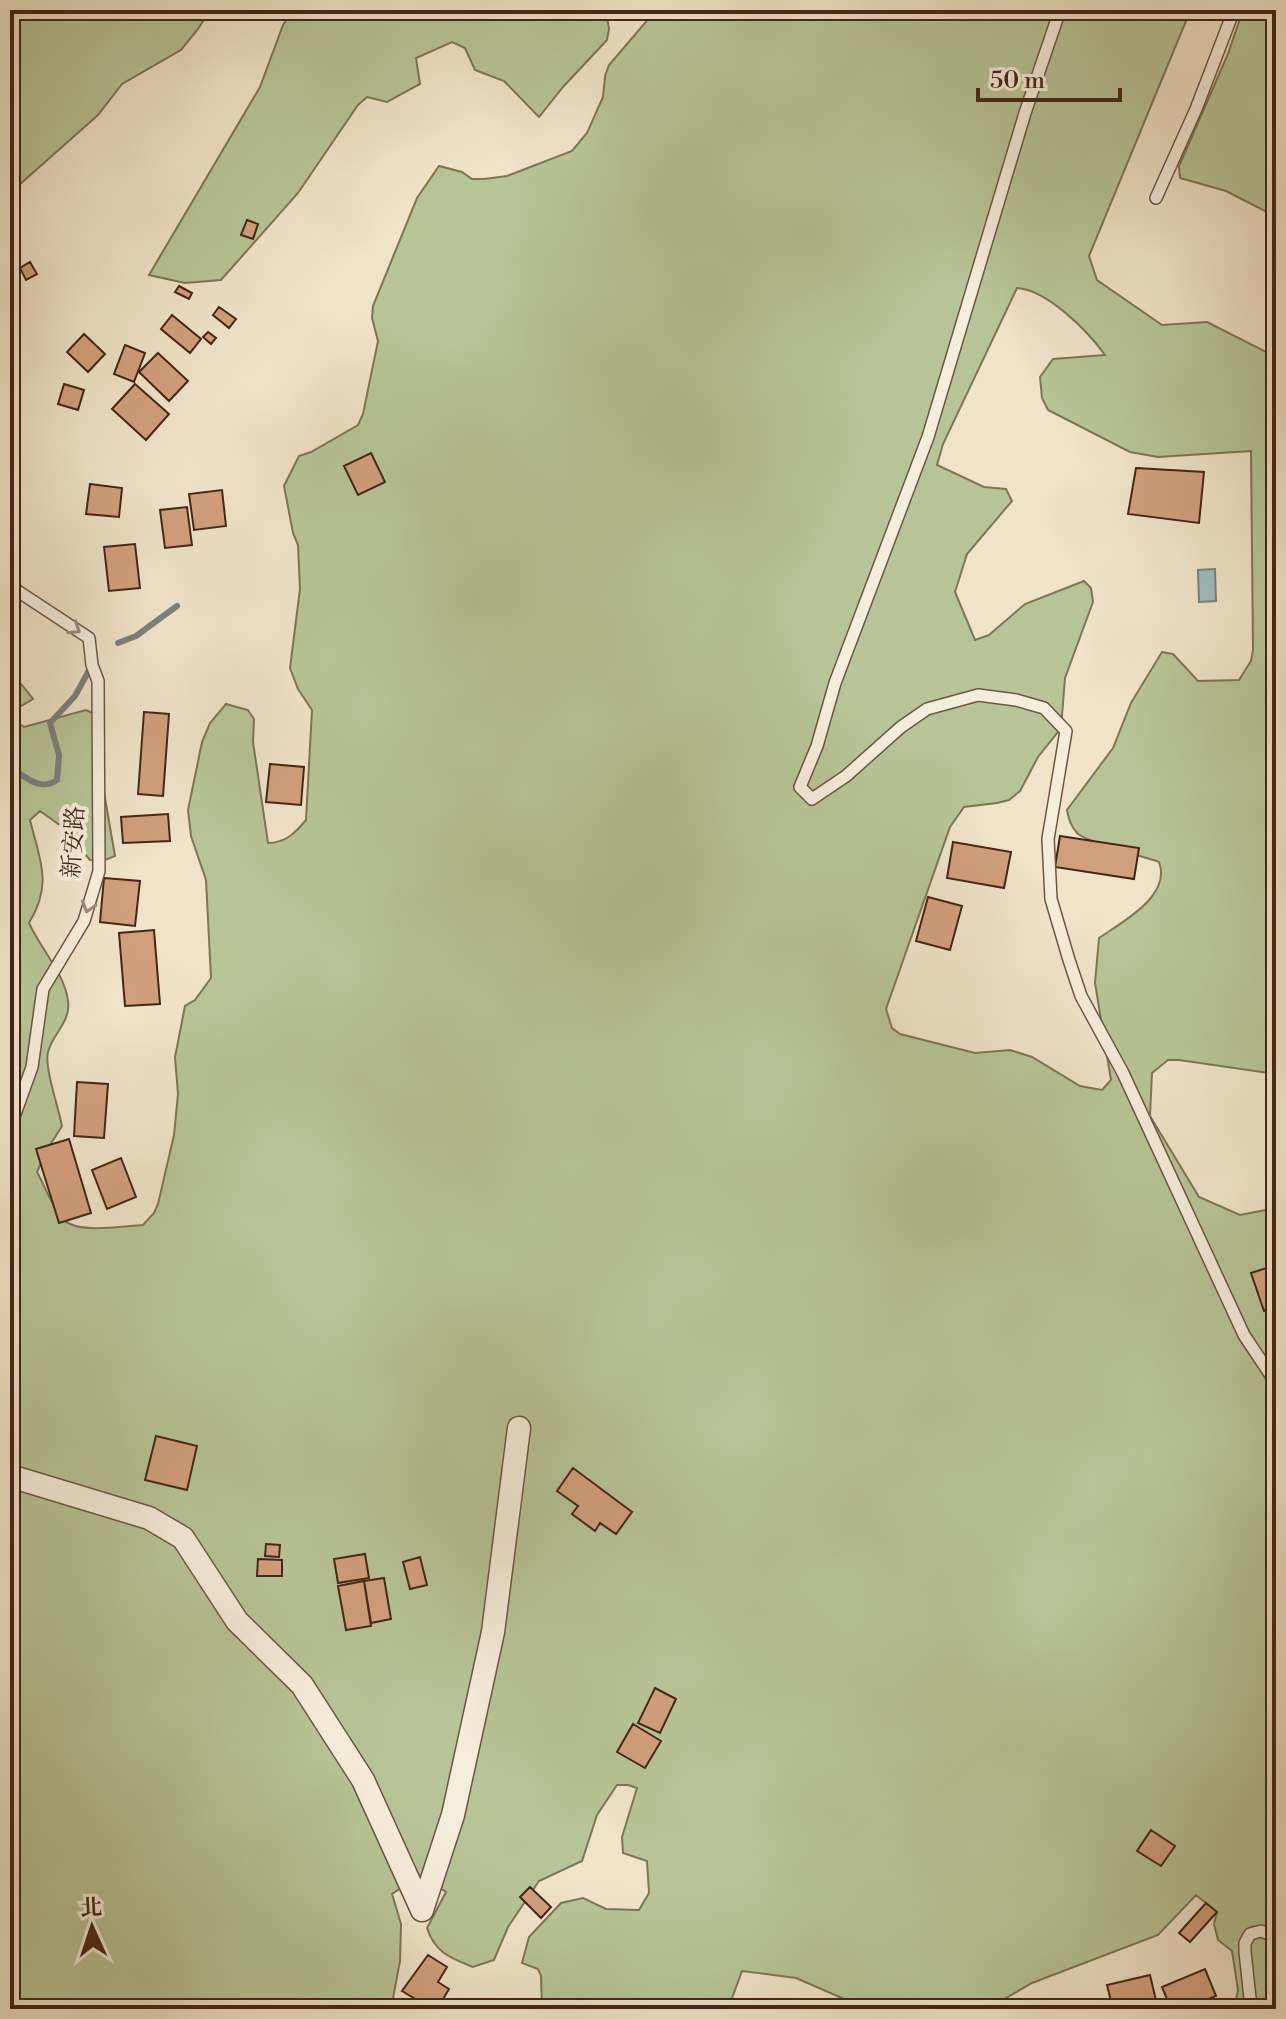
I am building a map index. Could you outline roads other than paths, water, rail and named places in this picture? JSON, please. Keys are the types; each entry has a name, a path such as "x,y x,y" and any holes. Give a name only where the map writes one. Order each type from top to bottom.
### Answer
{"street":[{"path":"10,1476 149,1518 183,1538 237,1621 302,1685 363,1780 422,1910 453,1815 493,1632 519,1428"}],"lane":[{"path":"1060,10 1025,113 928,437 835,683 817,746 800,787 812,799 846,776 901,727 927,709 978,695 1016,700 1044,708 1066,731 1048,839 1051,899 1073,972 1081,996 1123,1073 1244,1335 1276,1383"},
{"path":"1156,198 1196,109 1234,10"},
{"name":"新安路","path":"10,586 89,638 92,665 98,681 99,759 99,871 84,921 43,989 32,1067 10,1128"},
{"path":"1250,1998 1245,1943 1250,1934 1261,1931 1276,1937"}],"water":[{"path":"1215,569 1216,601 1199,602 1198,570"}],"waterway":[{"path":"118,643 136,636 177,606"},
{"path":"10,767 38,784 57,780 59,755 50,723 75,696 92,665"}]}
